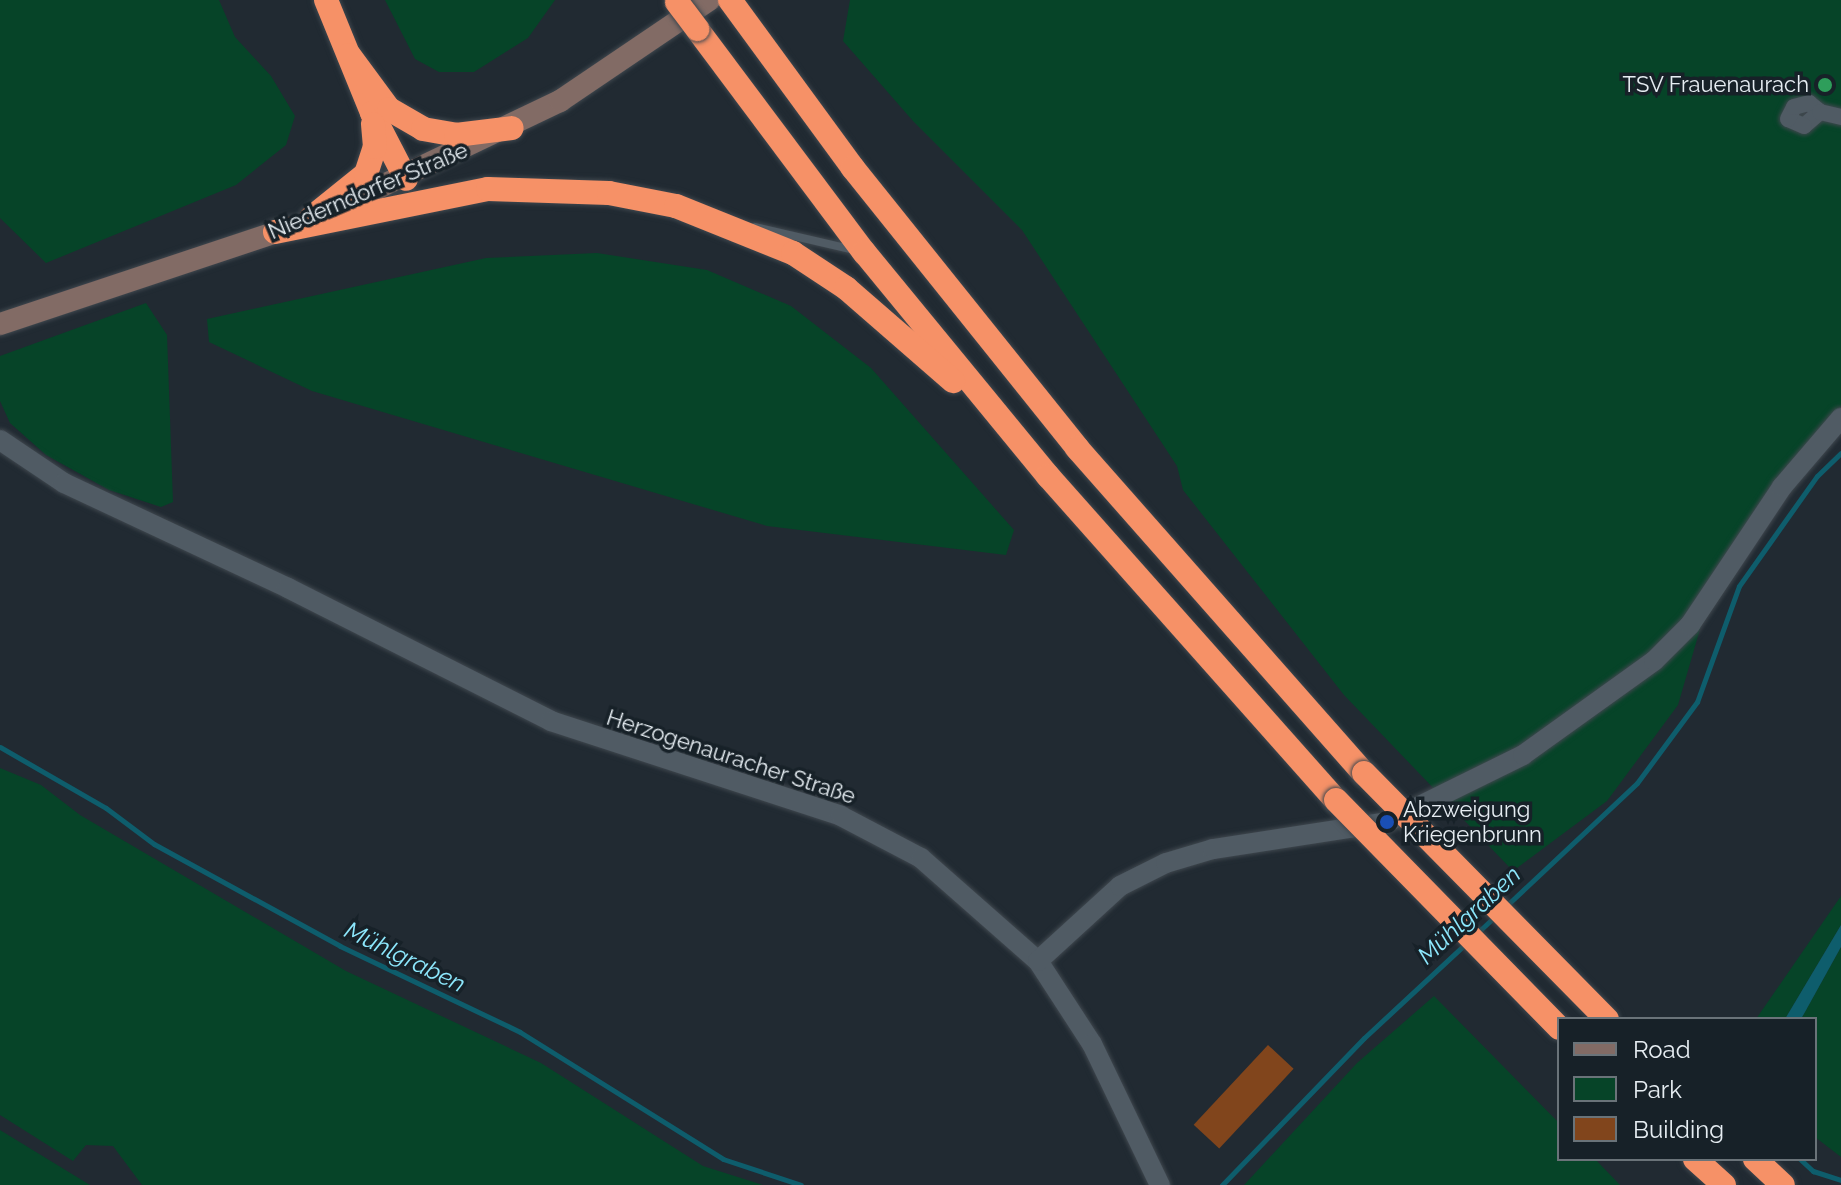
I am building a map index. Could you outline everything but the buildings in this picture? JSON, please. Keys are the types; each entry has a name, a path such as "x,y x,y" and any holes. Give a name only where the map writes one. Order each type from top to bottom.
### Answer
{"highway":[{"path":"326,0 372,113 406,179"},
{"path":"676,1 864,252 1048,476 1336,800 1557,1026"},
{"path":"724,1 1077,448 1364,773 1605,1017"},
{"path":"349,55 389,109 415,126 456,135 512,128"},
{"path":"310,219 366,174 375,147 372,113"},
{"path":"275,232 424,199 545,187 609,193 731,224 793,253 846,288 908,338 1048,476"},
{"path":"1697,1161 1724,1185"},
{"path":"1757,1161 1783,1185"}],"main road":[{"name":"Niederndorfer Straße","path":"0,324 275,232 406,179 512,128 724,1"}],"street":[{"path":"1820,112 1841,117"},
{"path":"1038,961 1120,886 1166,863 1213,849 1387,822 1523,755 1654,661 1690,625 1782,487 1841,418"},
{"name":"Herzogenauracher Straße","path":"0,440 73,488 288,588 551,721 613,745 766,789 886,838 921,858 1038,961 1092,1044 1160,1185"}],"lane":[{"path":"731,224 783,230 864,252"}],"green space":[{"path":"0,0 219,0 235,37 271,76 295,116 286,145 236,185 46,263 0,218"},
{"path":"385,0 555,0 528,38 474,72 439,72 415,59"},
{"path":"850,0 1841,0 1841,406 1795,458 1716,574 1678,705 1607,801 1513,871 1344,695 1183,490 1177,466 1022,230 913,121 843,41"},
{"path":"597,253 707,270 791,306 871,368 1014,530 1006,555 767,526 312,391 209,342 207,319 486,258"},
{"path":"146,303 167,335 173,502 161,507 109,490 46,455 10,423 0,401 0,356"},
{"path":"0,768 41,785 80,815 346,971 541,1063 703,1166 763,1185 142,1185 113,1146 86,1145 73,1161 0,1115"},
{"path":"1841,896 1841,925 1786,1017 1757,1017"},
{"path":"1841,947 1841,1157 1817,1139 1817,1017 1802,1017"},
{"path":"1434,996 1557,1121 1557,1161 1597,1161 1620,1185 1244,1185 1357,1063"},
{"path":"0,1130 90,1185 0,1185"}],"water":[{"path":"1841,925 1841,947 1802,1017 1786,1017"}],"waterway":[{"name":"Mühlgraben","path":"1505,907 1637,783 1697,702 1739,586 1817,476 1841,453"},
{"name":"Mühlgraben","path":"0,747 106,808 154,844 340,946 520,1032 723,1159 801,1185"},
{"name":"Mühlgraben","path":"1476,934 1495,916"},
{"name":"Mühlgraben","path":"1222,1185 1364,1038 1465,944"},
{"path":"1802,1161 1813,1171 1841,1180"}],"place":[{"name":"TSV Frauenaurach","path":"1825,85"},
{"name":"Abzweigung Kriegenbrunn","path":"1387,822"}]}
